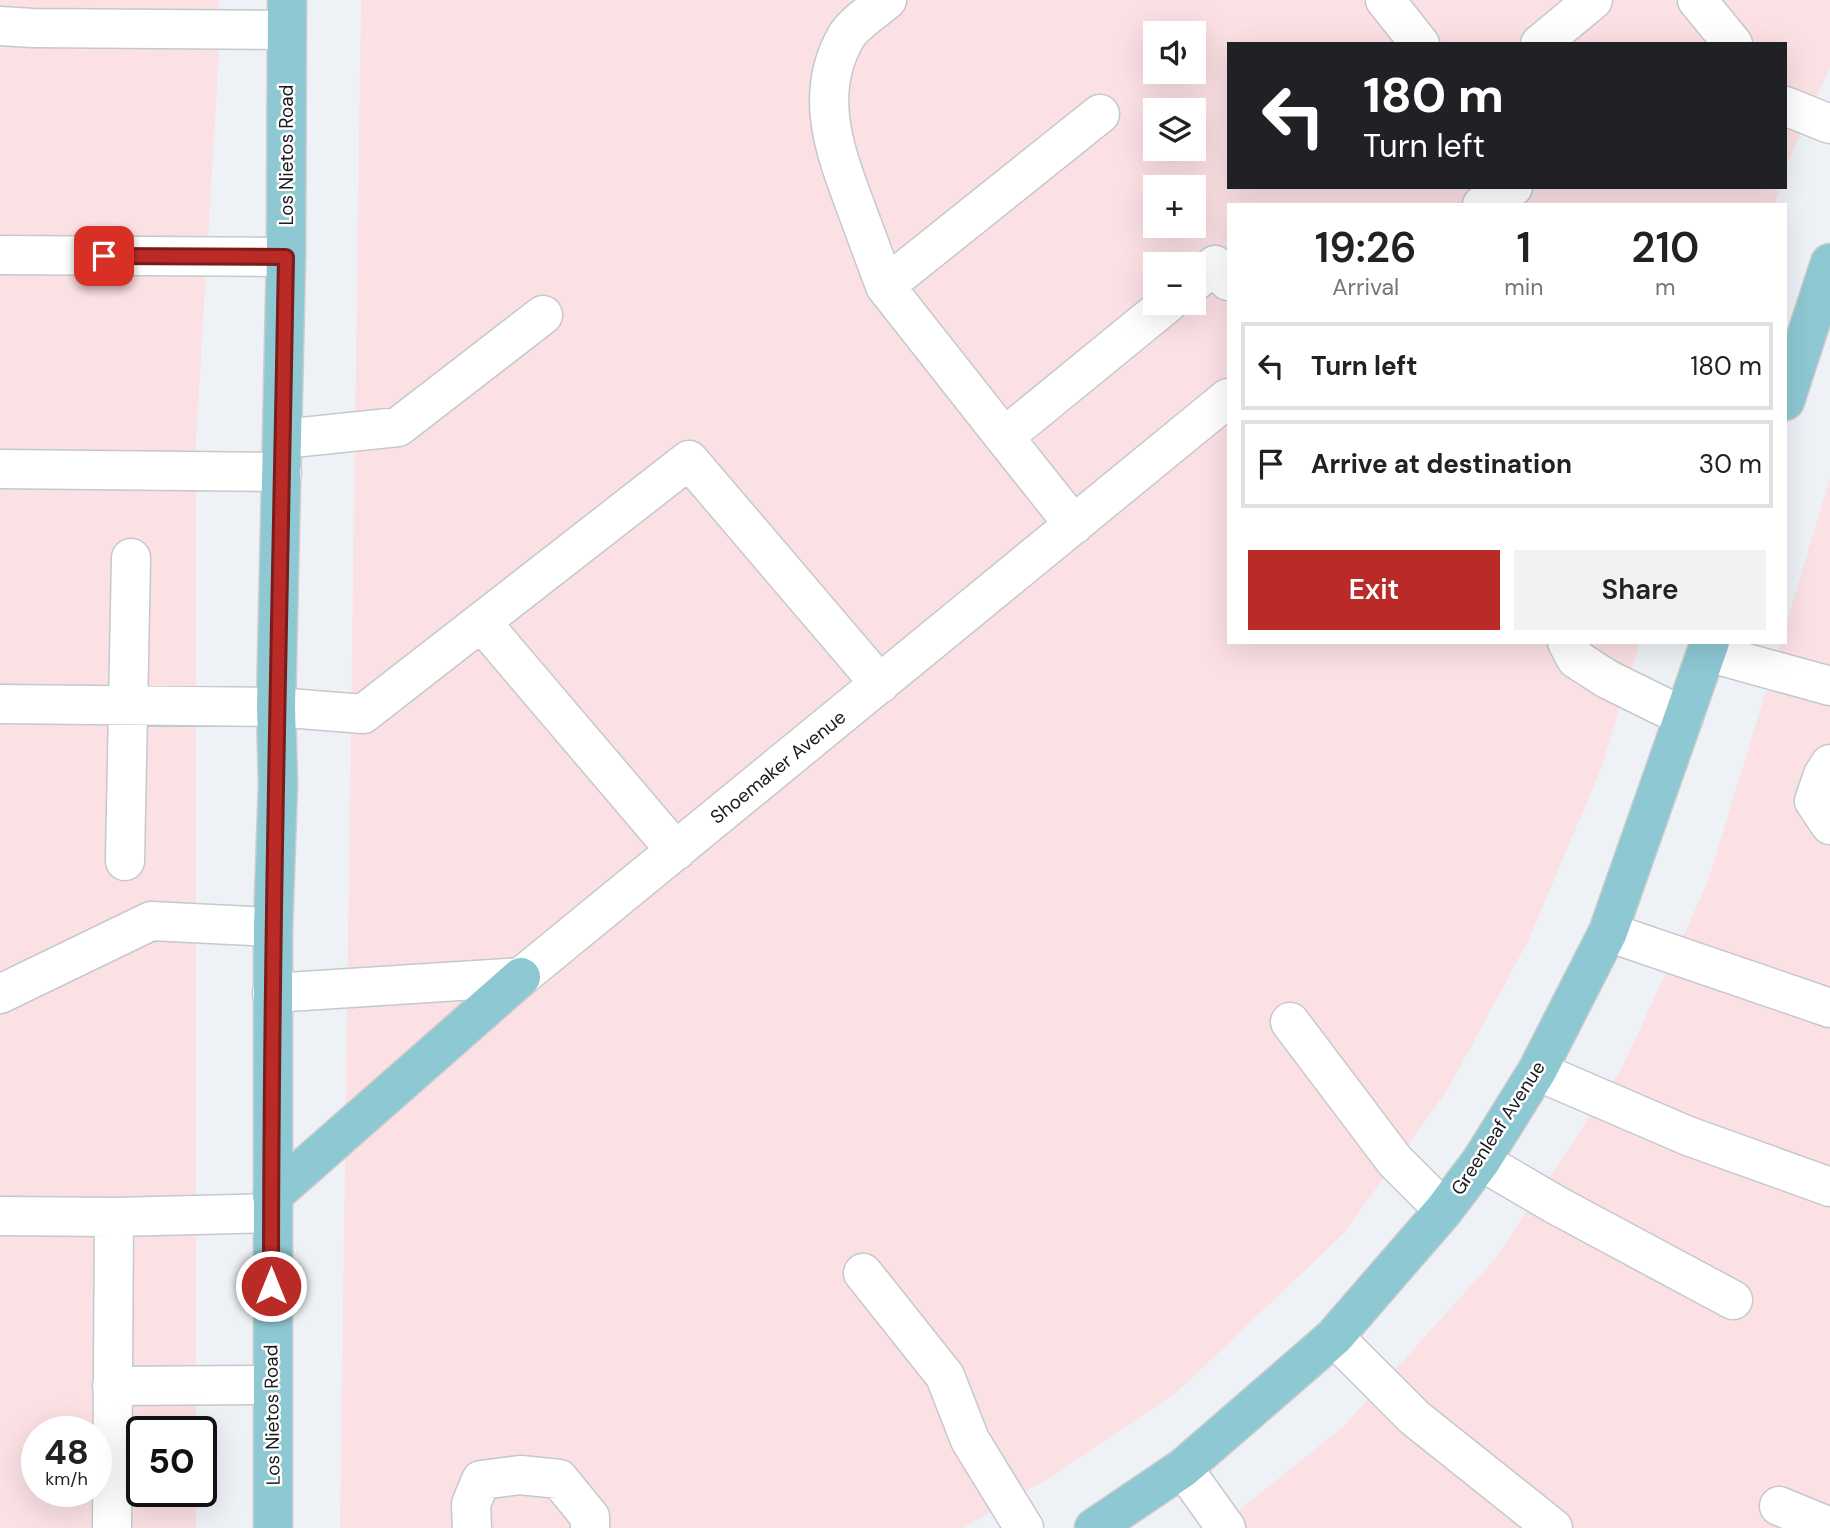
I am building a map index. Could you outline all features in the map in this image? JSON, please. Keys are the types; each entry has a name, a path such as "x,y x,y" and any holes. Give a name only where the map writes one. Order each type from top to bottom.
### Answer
{"main road":[{"name":"Los Nietos Road","path":"273,1528 272,993 278,784 276,707 286,257 287,15"},
{"path":"1787,395 1830,263"},
{"name":"Greenleaf Avenue","path":"1094,1528 1183,1468 1334,1337 1444,1210 1481,1161 1537,1071 1608,932 1708,647"},
{"path":"272,1204 522,977"}],"street":[{"path":"887,0 848,33 836,59 829,89 830,122 835,152 885,286 1074,525"},
{"path":"1385,0 1418,42"},
{"path":"1542,42 1593,0"},
{"path":"1697,0 1731,42"},
{"path":"0,26 33,28 287,15"},
{"path":"1787,107 1830,124"},
{"path":"885,286 1100,114"},
{"path":"1485,203 1510,189"},
{"path":"0,255 286,257"},
{"path":"1206,272 1215,265 1227,280"},
{"path":"1004,437 1153,315"},
{"path":"0,469 282,455 397,427 543,316"},
{"name":"Shoemaker Avenue","path":"522,977 1227,399"},
{"path":"0,704 276,707 363,714 689,460 880,684"},
{"path":"125,862 131,558"},
{"path":"482,623 676,850"},
{"path":"1568,644 1576,659 1684,717"},
{"path":"1708,647 1830,686"},
{"path":"1830,764 1814,801 1830,825"},
{"path":"0,994 151,921 273,927"},
{"path":"1608,932 1830,1008"},
{"path":"272,993 522,977"},
{"path":"1290,1022 1395,1161 1444,1210"},
{"path":"1537,1071 1676,1131 1830,1187"},
{"path":"1481,1161 1556,1205 1733,1300"},
{"path":"0,1216 114,1217 272,1204"},
{"path":"112,1528 114,1217"},
{"path":"863,1273 945,1376 970,1440 1024,1528"},
{"path":"1334,1337 1415,1418 1553,1528"},
{"path":"113,1386 271,1385"},
{"path":"1183,1468 1226,1528"},
{"path":"472,1528 471,1504 481,1480 520,1475 559,1479 590,1517 590,1528"},
{"path":"1779,1506 1830,1527"}],"shaded area":[{"path":"0,0 219,0 218,68 196,441 196,1416 126,1416 126,1507 196,1507 196,1528 0,1528"},
{"path":"361,0 1830,0 1830,67 1787,164 1787,42 1227,42 1227,189 1779,189 1776,203 1227,203 1227,644 1639,644 1601,769 1528,941 1448,1089 1343,1234 1177,1392 1049,1478 963,1528 340,1528"},
{"path":"1830,478 1830,1528 1217,1528 1344,1426 1496,1258 1622,1068 1707,884 1780,644 1787,644 1787,621"}],"route":[{"path":"104,256 286,257 276,707 278,784 272,949 271,1286"}]}
